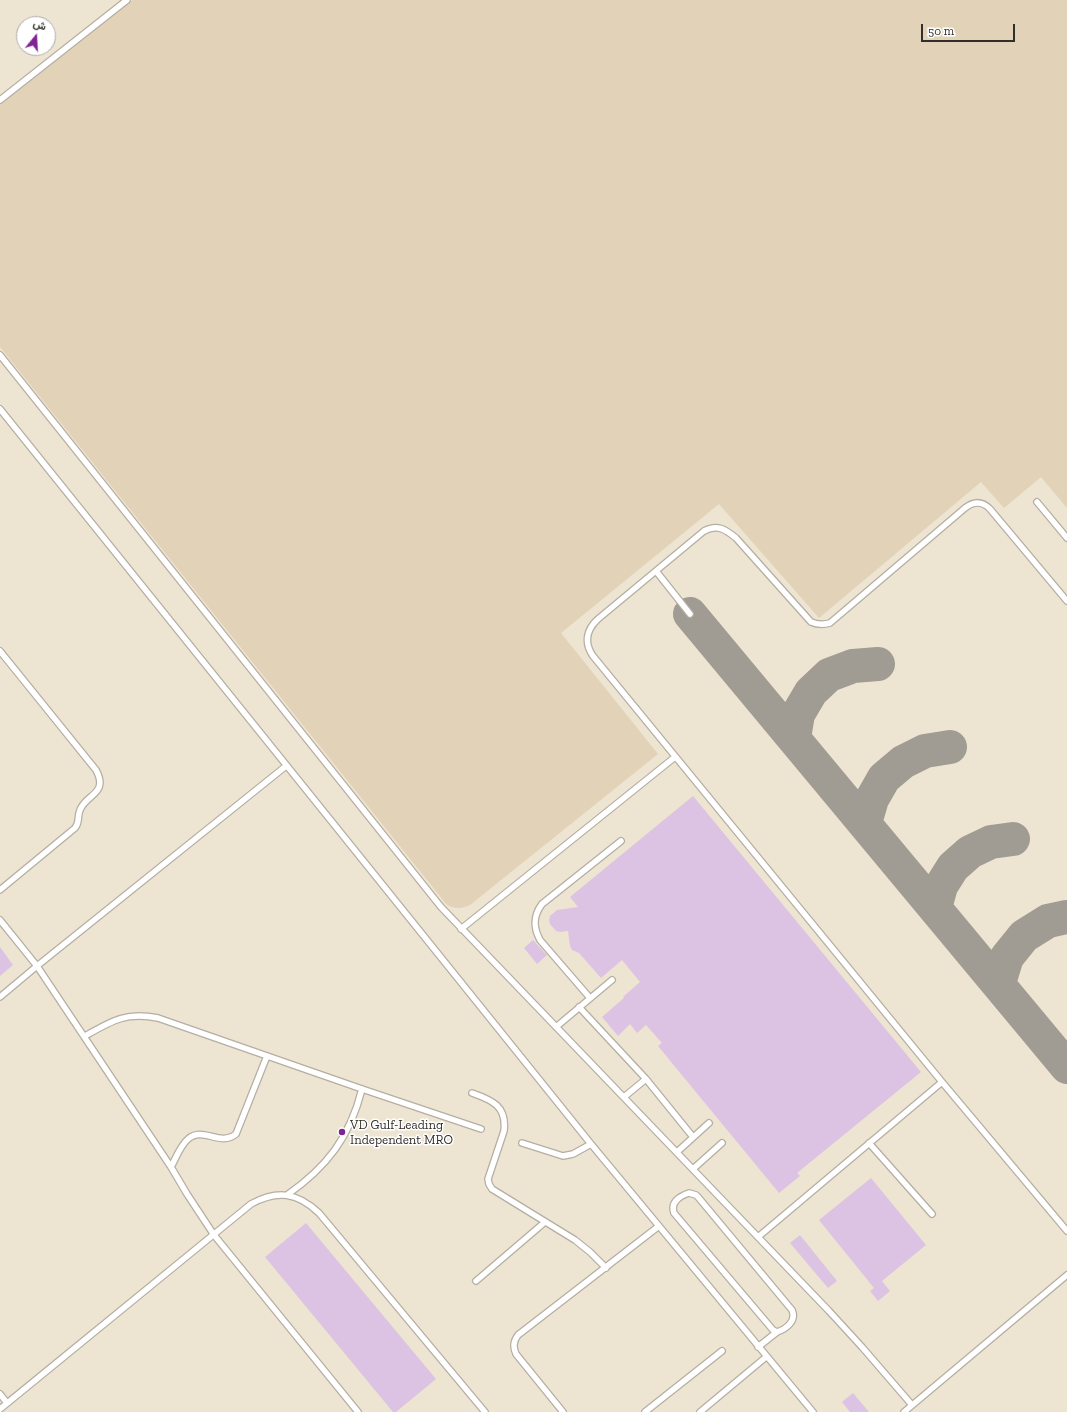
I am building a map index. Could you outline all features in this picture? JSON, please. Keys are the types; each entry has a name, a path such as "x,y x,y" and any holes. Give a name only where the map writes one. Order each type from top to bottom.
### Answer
{"lane":[{"path":"0,100 127,0"},
{"path":"0,355 441,908 834,1316 912,1405"},
{"path":"0,409 591,1144 813,1412"},
{"path":"1037,502 1067,538"},
{"path":"1067,601 990,509 986,505 975,503 965,508 830,623 817,625 806,618 736,538 725,530 714,527 704,531 592,624 587,637 587,644 593,656 942,1082 1067,1231"},
{"path":"656,571 690,614"},
{"path":"0,652 96,770 100,783 98,790 83,804 80,809 78,823 75,828 0,890"},
{"path":"461,929 675,757"},
{"path":"0,997 286,766"},
{"path":"590,998 540,940 534,925 535,918 542,904 621,841"},
{"path":"0,920 37,966 85,1036 214,1235 358,1412"},
{"path":"556,1027 612,980"},
{"path":"579,1008 646,1079 693,1137"},
{"path":"85,1036 118,1019 131,1015 145,1015 158,1018 362,1089 481,1128"},
{"path":"171,1167 187,1140 193,1136 199,1135 225,1139 236,1134 267,1056"},
{"path":"624,1097 646,1079"},
{"path":"758,1237 942,1082"},
{"path":"287,1195 314,1175 336,1150 352,1121 362,1089"},
{"path":"472,1093 489,1099 496,1104 500,1109 505,1123 504,1131 488,1179 492,1189 496,1193 582,1246 606,1268"},
{"path":"676,1152 709,1123"},
{"path":"522,1142 566,1156 573,1154 591,1144"},
{"path":"693,1169 722,1143"},
{"path":"869,1143 932,1214"},
{"path":"758,1347 793,1320 794,1317 792,1310 696,1195 689,1193 679,1198 673,1206 674,1213 773,1330 777,1332"},
{"path":"0,1409 251,1204 262,1198 274,1195 287,1195 299,1198 310,1204 319,1213 485,1412"},
{"path":"476,1281 545,1222"},
{"path":"563,1412 516,1354 514,1343 518,1336 659,1226"},
{"path":"904,1412 1067,1275"},
{"path":"646,1412 722,1351"},
{"path":"704,1411 766,1357"},
{"path":"0,1394 7,1403"}],"shaded area":[{"path":"0,0 1067,0 1067,1412 0,1412"},
{"path":"133,0 1067,0 1067,508 1041,477 1004,508 981,482 819,618 719,504 561,633 658,754 470,905 458,908 447,905 0,347 0,105"}],"building":[{"path":"693,796 921,1072 797,1173 800,1176 779,1193 658,1046 662,1043 646,1025 637,1033 630,1024 618,1036 602,1017 640,982 622,960 601,978 579,953 572,950 568,931 556,931 550,924 549,920 550,916 557,910 578,907 570,897"},
{"path":"533,940 547,955 537,964 524,948"},
{"path":"0,947 13,965 0,976"},
{"path":"871,1178 926,1245 882,1281 890,1291 878,1301 870,1291 874,1288 819,1220"},
{"path":"306,1223 436,1379 396,1412 393,1412 265,1257"},
{"path":"800,1235 837,1281 828,1288 790,1243"},
{"path":"853,1393 869,1412 850,1412 842,1402"}],"taxiway":[{"path":"690,614 1067,1067"},
{"path":"794,738 798,714 811,692 829,675 853,666 878,664"},
{"path":"865,823 872,799 884,778 903,762 925,751 950,747"},
{"path":"935,908 941,886 953,867 970,852 991,842 1013,839"},
{"path":"999,983 1007,957 1024,936 1048,921 1067,917"}],"place":[{"name":"VD Gulf-Leading Independent MRO","path":"342,1132"}]}
